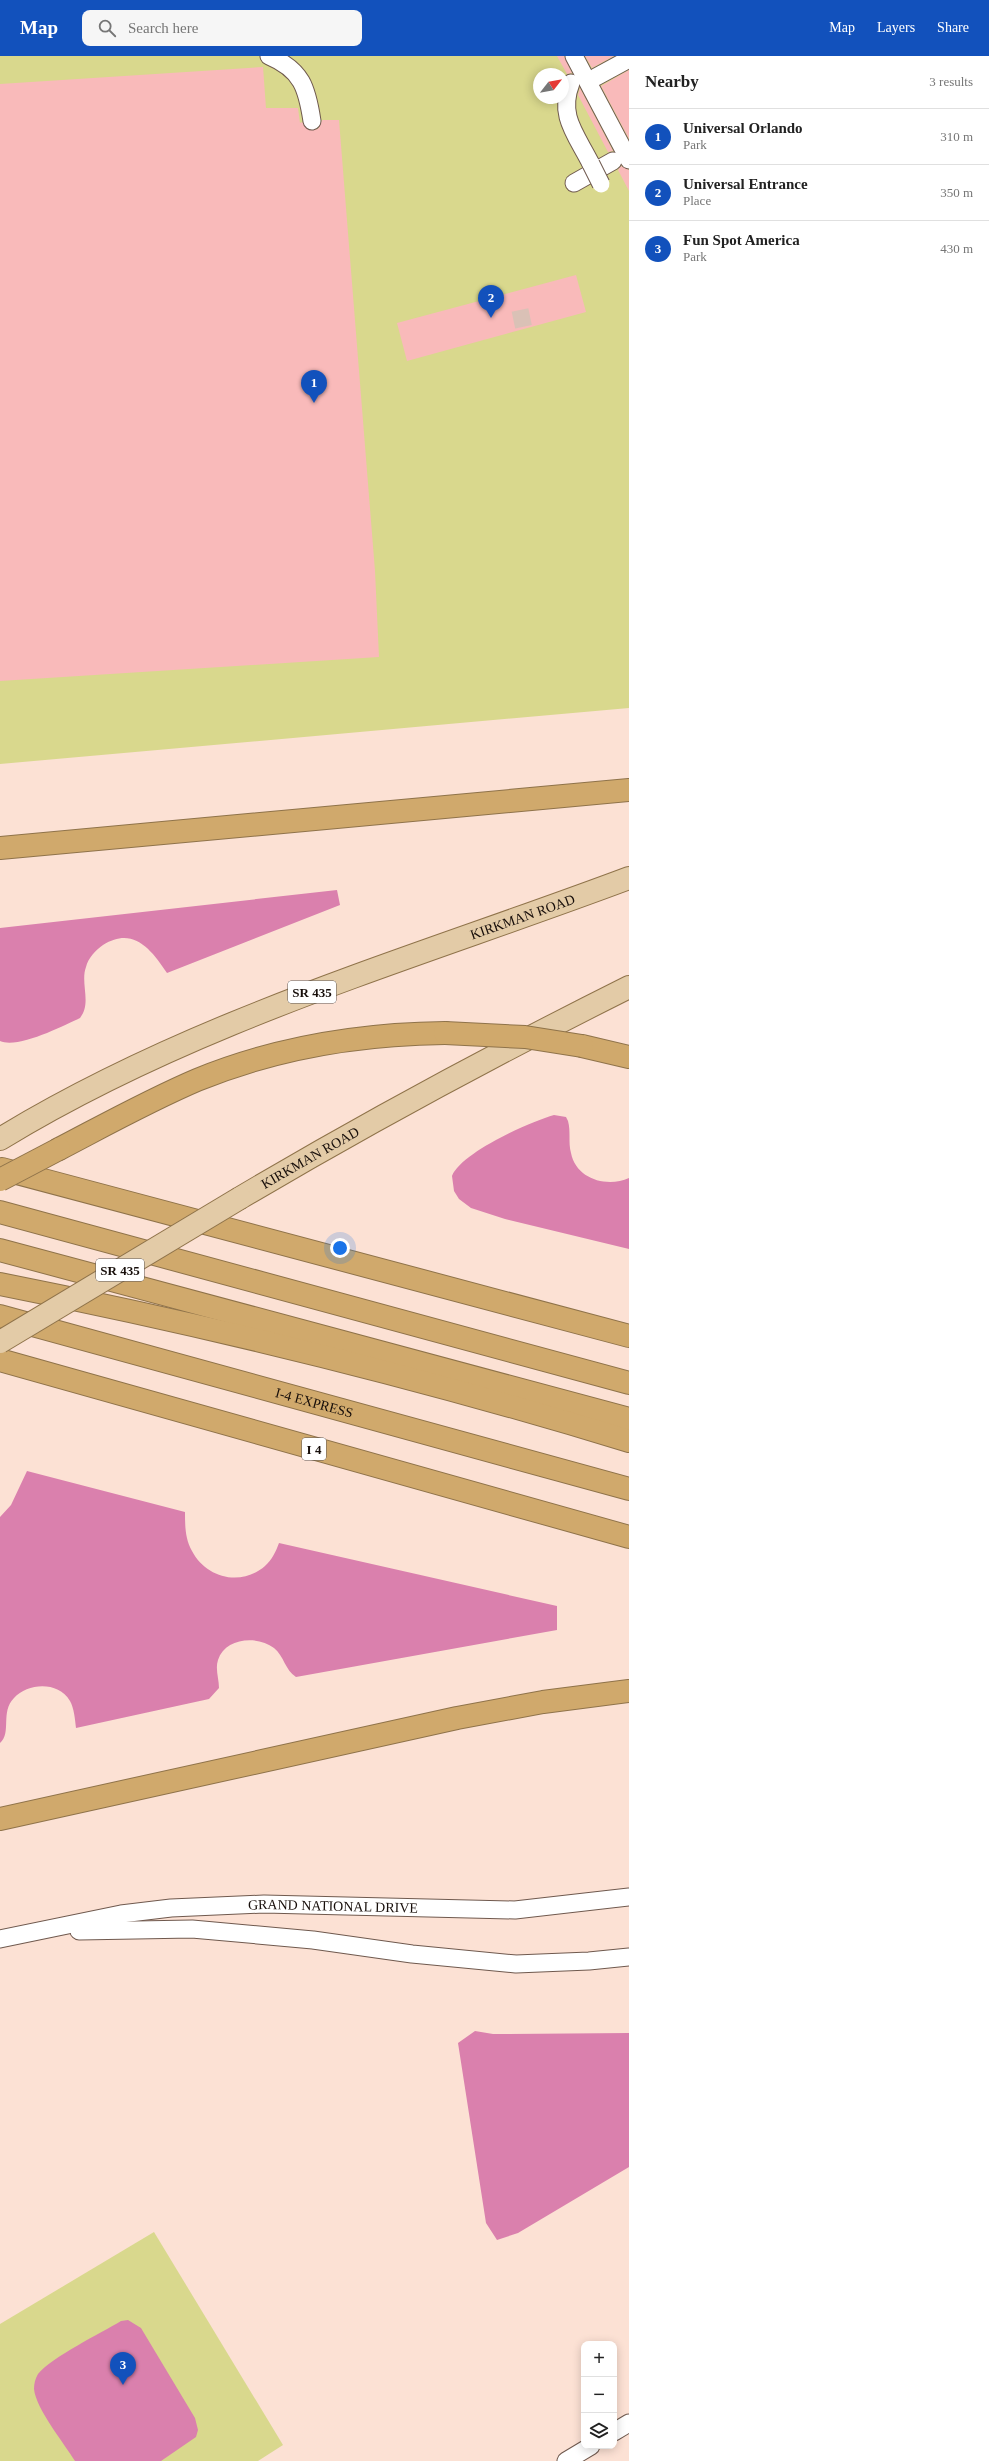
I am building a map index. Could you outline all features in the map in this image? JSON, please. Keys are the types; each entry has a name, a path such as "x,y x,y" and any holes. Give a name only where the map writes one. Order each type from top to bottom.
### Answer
{"highway":[{"path":"0,848 629,790"},
{"path":"0,1180 169,1093 214,1074 261,1059 304,1048 407,1033 445,1033 525,1037 582,1046 629,1057"},
{"path":"0,1168 629,1336"},
{"path":"0,1212 629,1383"},
{"path":"0,1250 629,1419"},
{"path":"0,1284 129,1310 277,1345 629,1441"},
{"name":"I-4 EXPRESS","path":"0,1316 629,1489"},
{"name":"I 4","path":"0,1360 629,1537"},
{"path":"0,1819 457,1718 543,1702 629,1691"}],"main road":[{"name":"KIRKMAN ROAD","path":"3,1137 89,1090 236,1022 339,981 629,878"},
{"name":"KIRKMAN ROAD","path":"0,1342 240,1198 374,1121 516,1044 629,987"}],"street":[{"path":"269,56 282,61 300,77 308,94 312,121"},
{"path":"574,56 621,160 574,183"},
{"path":"596,77 629,59"},
{"path":"571,83 565,106 568,118 601,184"},
{"name":"GRAND NATIONAL DRIVE","path":"0,1939 121,1914 171,1908 264,1904 515,1910 629,1897"},
{"name":"GRAND NATIONAL DRIVE","path":"39,1932 192,1929 313,1940 412,1954 516,1964 589,1961 629,1957"},
{"path":"566,2461 586,2449"}],"shaded area":[{"path":"0,56 629,56 629,708 0,764"},
{"path":"337,890 340,905 167,973 148,949 140,943 132,939 123,938 114,940 103,945 90,957 84,980 86,999 85,1006 80,1018 40,1036 18,1042 8,1043 0,1041 0,928"},
{"path":"554,1115 566,1117 569,1125 570,1149 574,1162 586,1175 594,1179 611,1182 629,1178 629,1249 505,1219 471,1208 459,1199 454,1191 452,1176 458,1167 468,1158 482,1148 513,1131"},
{"path":"27,1471 185,1512 185,1527 192,1551 206,1568 225,1576 235,1578 256,1572 270,1561 279,1543 557,1606 557,1630 296,1677 289,1671 280,1655 274,1648 259,1641 242,1641 227,1647 218,1660 217,1667 219,1688 209,1699 76,1728 70,1701 65,1695 51,1687 35,1687 20,1693 10,1704 5,1734 0,1743 0,1517 11,1505"},
{"path":"475,2031 493,2034 629,2033 629,2167 518,2233 497,2240 486,2223 458,2043"},
{"path":"154,2232 283,2445 258,2461 0,2461 0,2324"},
{"path":"128,2320 141,2328 195,2418 198,2430 196,2437 161,2461 75,2461 45,2416 36,2397 34,2383 38,2374 54,2360 121,2321"}],"building":[{"path":"557,56 564,56 572,73 569,74 569,68 564,68"},
{"path":"585,56 614,56 592,68"},
{"path":"263,67 266,108 298,108 300,123 302,122 309,130 318,129 322,120 339,120 375,571 379,657 0,681 0,84"},
{"path":"629,70 629,139 601,86"},
{"path":"580,88 613,151 608,152 578,95"},
{"path":"621,166 629,170 629,191 618,170"},
{"path":"576,275 586,312 407,361 397,323"}],"tunnel":[{"path":"520,310 524,329"}],"place":[{"name":"Universal Entrance","path":"491,318"},
{"name":"Universal Orlando","path":"314,403"},
{"name":"Fun Spot America","path":"123,2385"}]}
